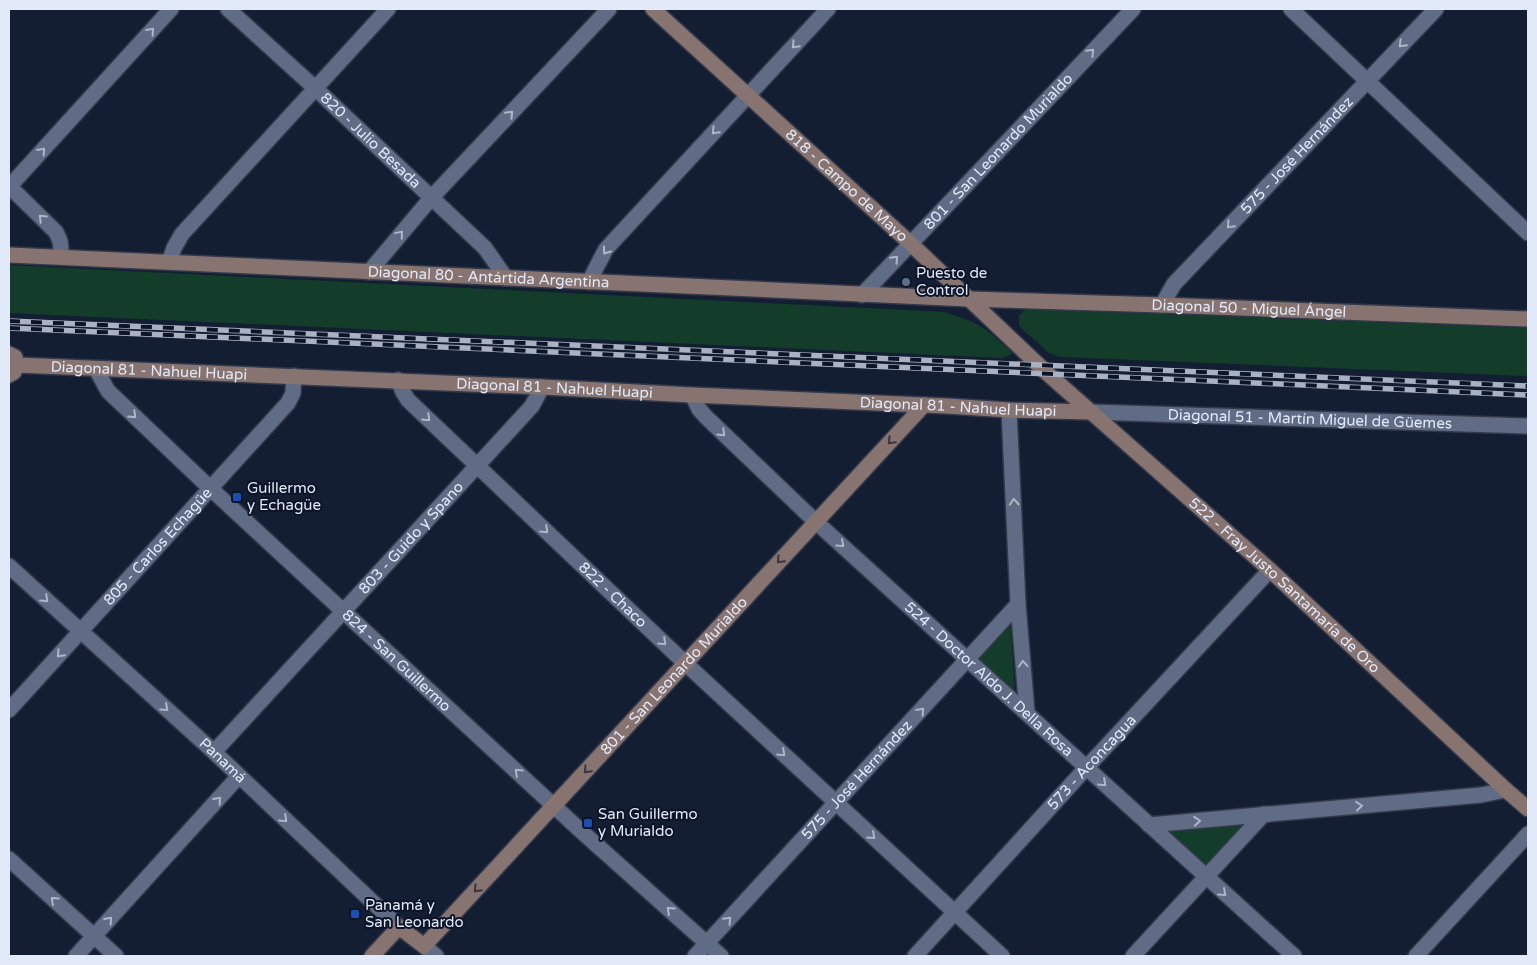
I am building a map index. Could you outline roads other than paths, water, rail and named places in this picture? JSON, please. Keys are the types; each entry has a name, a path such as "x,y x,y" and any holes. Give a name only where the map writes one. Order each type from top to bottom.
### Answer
{"street":[{"path":"62,257 60,241 56,232 9,187 171,9"},
{"name":"820 - Julio Besada","path":"228,9 485,248 506,278"},
{"path":"169,262 182,234 388,9"},
{"path":"370,272 432,197 609,9"},
{"name":"818 - Campo de Mayo","path":"653,9 910,243 1039,365"},
{"path":"589,282 606,249 828,9"},
{"name":"801 - San Leonardo Murialdo","path":"862,295 1133,9"},
{"path":"1291,9 1528,233"},
{"name":"575 - José Hernández","path":"1162,305 1174,284 1436,9"},
{"name":"Diagonal 80 - Antártida Argentina","path":"9,255 969,299"},
{"name":"Diagonal 50 - Miguel Ángel","path":"969,299 1528,319"},
{"name":"522 - Fray Justo Santamaría de Oro","path":"1039,365 1270,570 1528,809"},
{"name":"Diagonal 81 - Nahuel Huapi","path":"11,369 96,369 398,380 1009,410 1092,412"},
{"name":"824 - San Guillermo","path":"96,369 102,384 108,391 210,488 581,831 722,956"},
{"name":"805 - Carlos Echagüe","path":"9,710 288,402 293,393 294,376"},
{"name":"822 - Chaco","path":"398,380 408,400 476,466 836,804 1002,956"},
{"name":"803 - Guido y Spano","path":"214,752 532,406 542,387"},
{"name":"524 - Doctor Aldo J. Della Rosa","path":"692,395 706,417 816,522 1294,956"},
{"name":"801 - San Leonardo Murialdo","path":"424,946 924,405"},
{"path":"1009,410 1018,604 1026,712"},
{"name":"Diagonal 51 - Martín Miguel de Güemes","path":"1092,412 1528,426"},
{"name":"Panamá","path":"9,566 214,752 399,927 436,956"},
{"name":"573 - Aconcagua","path":"915,956 1270,570"},
{"name":"575 - José Hernández","path":"695,956 1018,604"},
{"path":"76,956 239,776"},
{"path":"1149,825 1472,796 1506,790"},
{"path":"1133,956 1264,814"},
{"path":"1416,956 1528,834"},
{"path":"9,859 116,956"},
{"path":"372,956 399,927"}],"railway":[{"path":"9,321 1528,386"},
{"path":"9,328 1528,395"}],"place":[{"name":"Puesto de Control","path":"906,282"},
{"name":"Guillermo y Echagüe","path":"237,497"},
{"name":"San Guillermo y Murialdo","path":"588,823"},
{"name":"Panamá y San Leonardo","path":"355,914"}]}
